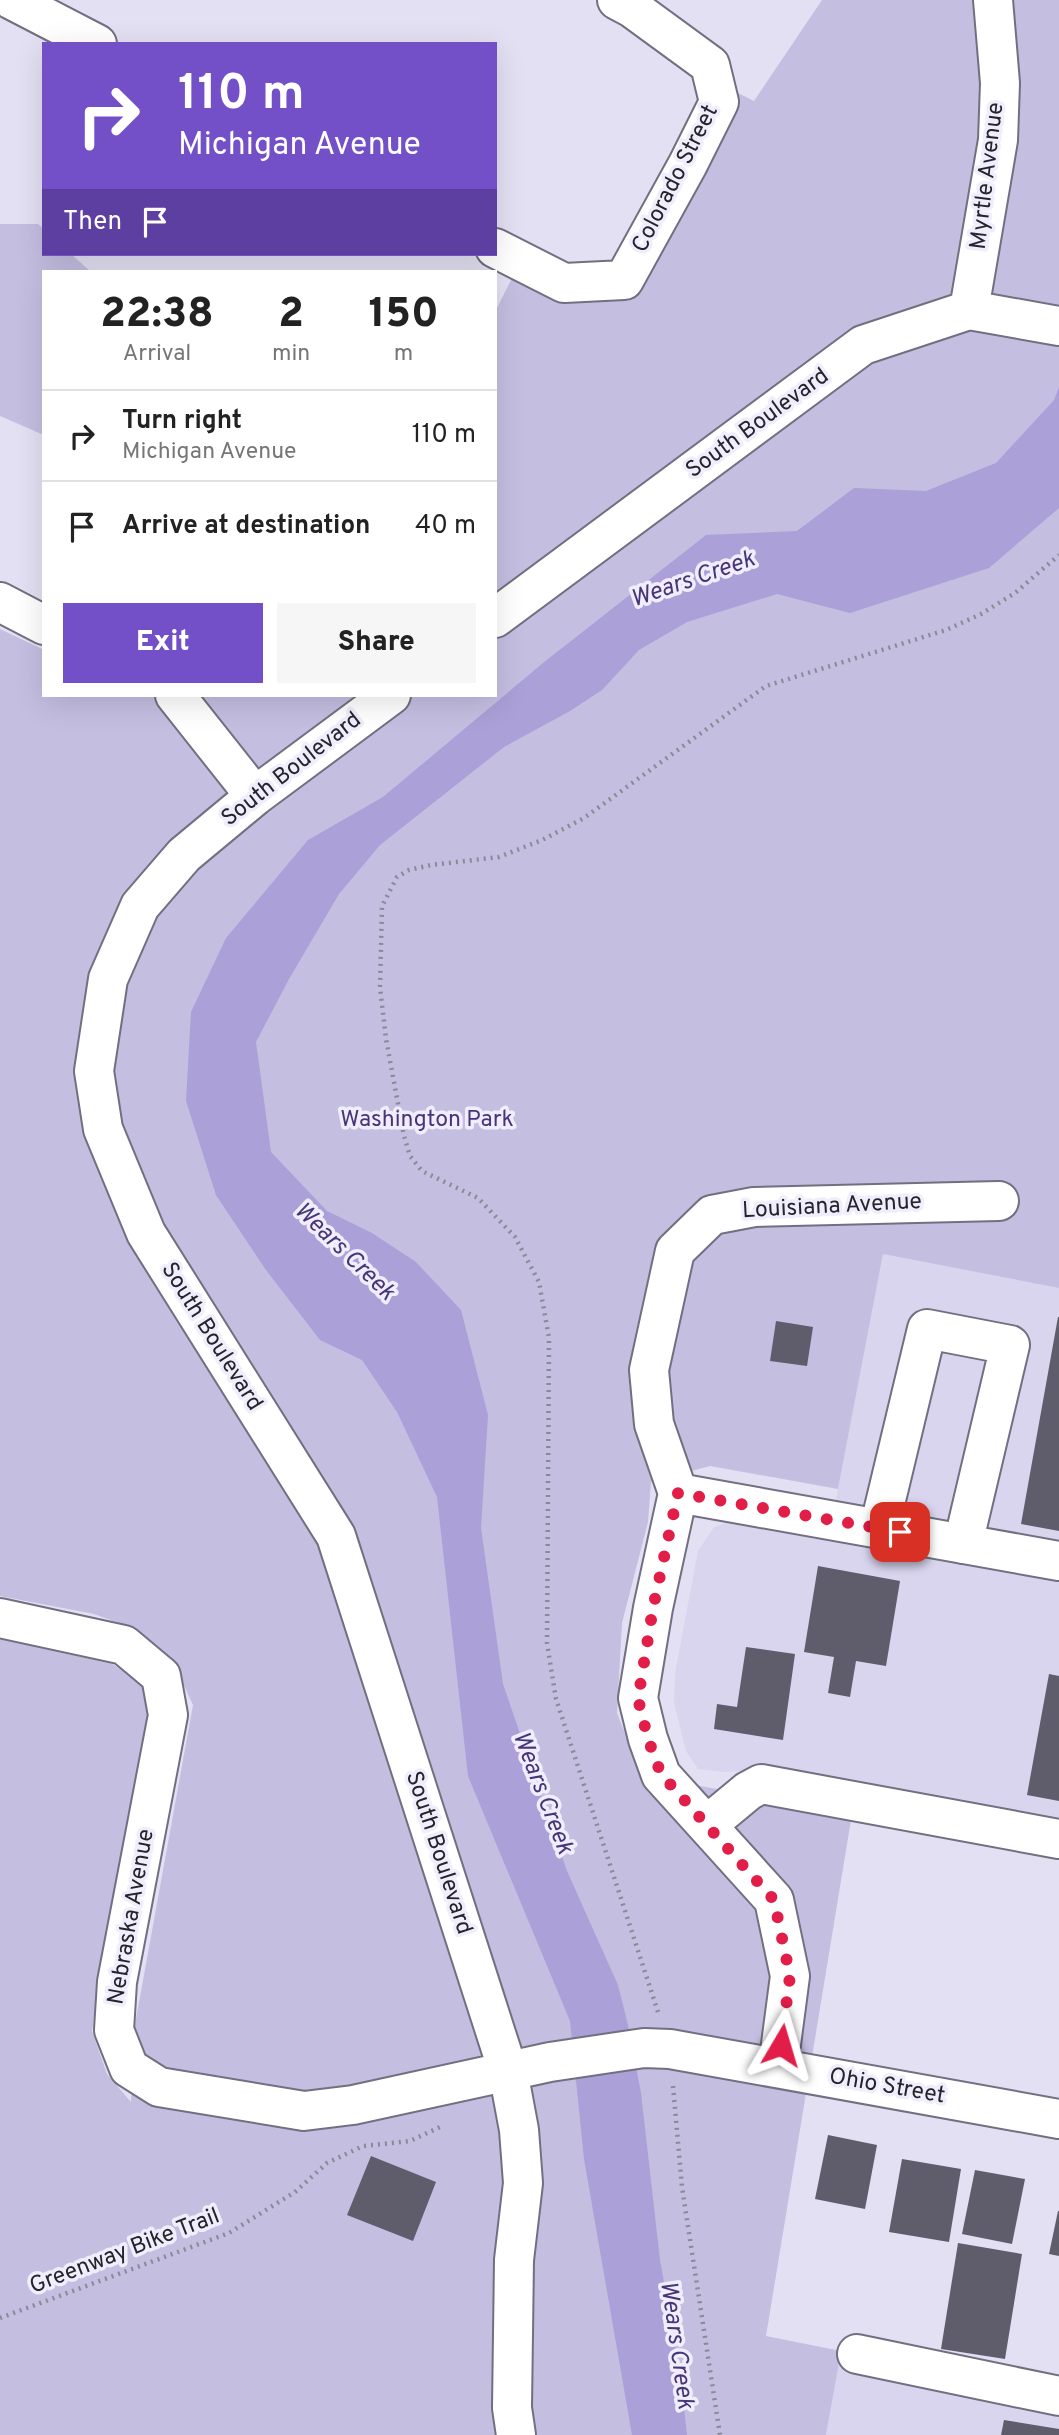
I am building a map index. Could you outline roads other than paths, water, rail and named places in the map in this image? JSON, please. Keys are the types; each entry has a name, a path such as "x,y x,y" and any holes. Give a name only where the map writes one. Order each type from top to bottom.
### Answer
{"street":[{"path":"12,0 93,42"},
{"name":"Colorado Street","path":"497,249 564,283 624,280 719,102 710,65 617,0"},
{"name":"Myrtle Avenue","path":"969,310 998,140 1000,82 993,0"},
{"path":"969,310 1043,323"},
{"name":"South Boulevard","path":"497,617 863,345 969,310"},
{"path":"0,602 42,624"},
{"path":"177,697 255,796"},
{"name":"South Boulevard","path":"388,697 255,796 184,855 140,906 108,979 94,1071 103,1129 146,1233 336,1536 508,2071 519,2130 523,2183 514,2260 512,2408 516,2435"},
{"name":"Louisiana Avenue","path":"678,1493 654,1424 649,1370 675,1251 712,1215 754,1208 999,1201"},
{"path":"879,1529 927,1329 1010,1345 963,1544"},
{"path":"778,2067 790,1976 774,1900 661,1774 648,1739 638,1699 653,1608 678,1493 1059,1561"},
{"name":"Nebraska Avenue","path":"0,1618 124,1645 161,1676 168,1715 117,1982 114,2029 129,2068 159,2087 304,2111 354,2105 508,2071"},
{"path":"707,1825 748,1791 761,1784 1059,1839"},
{"name":"Ohio Street","path":"508,2071 644,2048 670,2049 1059,2119"},
{"path":"858,2354 1059,2396"}],"water":[{"name":"Wears Creek","path":"1059,387 1059,508 989,568 850,613 777,594 687,622 639,650 602,690 504,747 380,845 339,894 256,1042 271,1152 327,1211 372,1233 416,1262 461,1310 488,1415 481,1528 503,1684 567,1871 618,1985 641,2093 660,2260 680,2372 687,2435 632,2435 584,2159 570,2021 468,1776 437,1497 397,1412 362,1360 320,1340 266,1270 216,1195 186,1101 191,1012 226,938 308,840 383,797 543,663 706,535 797,531 854,488 926,491 996,463 1054,400"}],"park label":[{"name":"Washington Park","path":"427,1120"}]}
